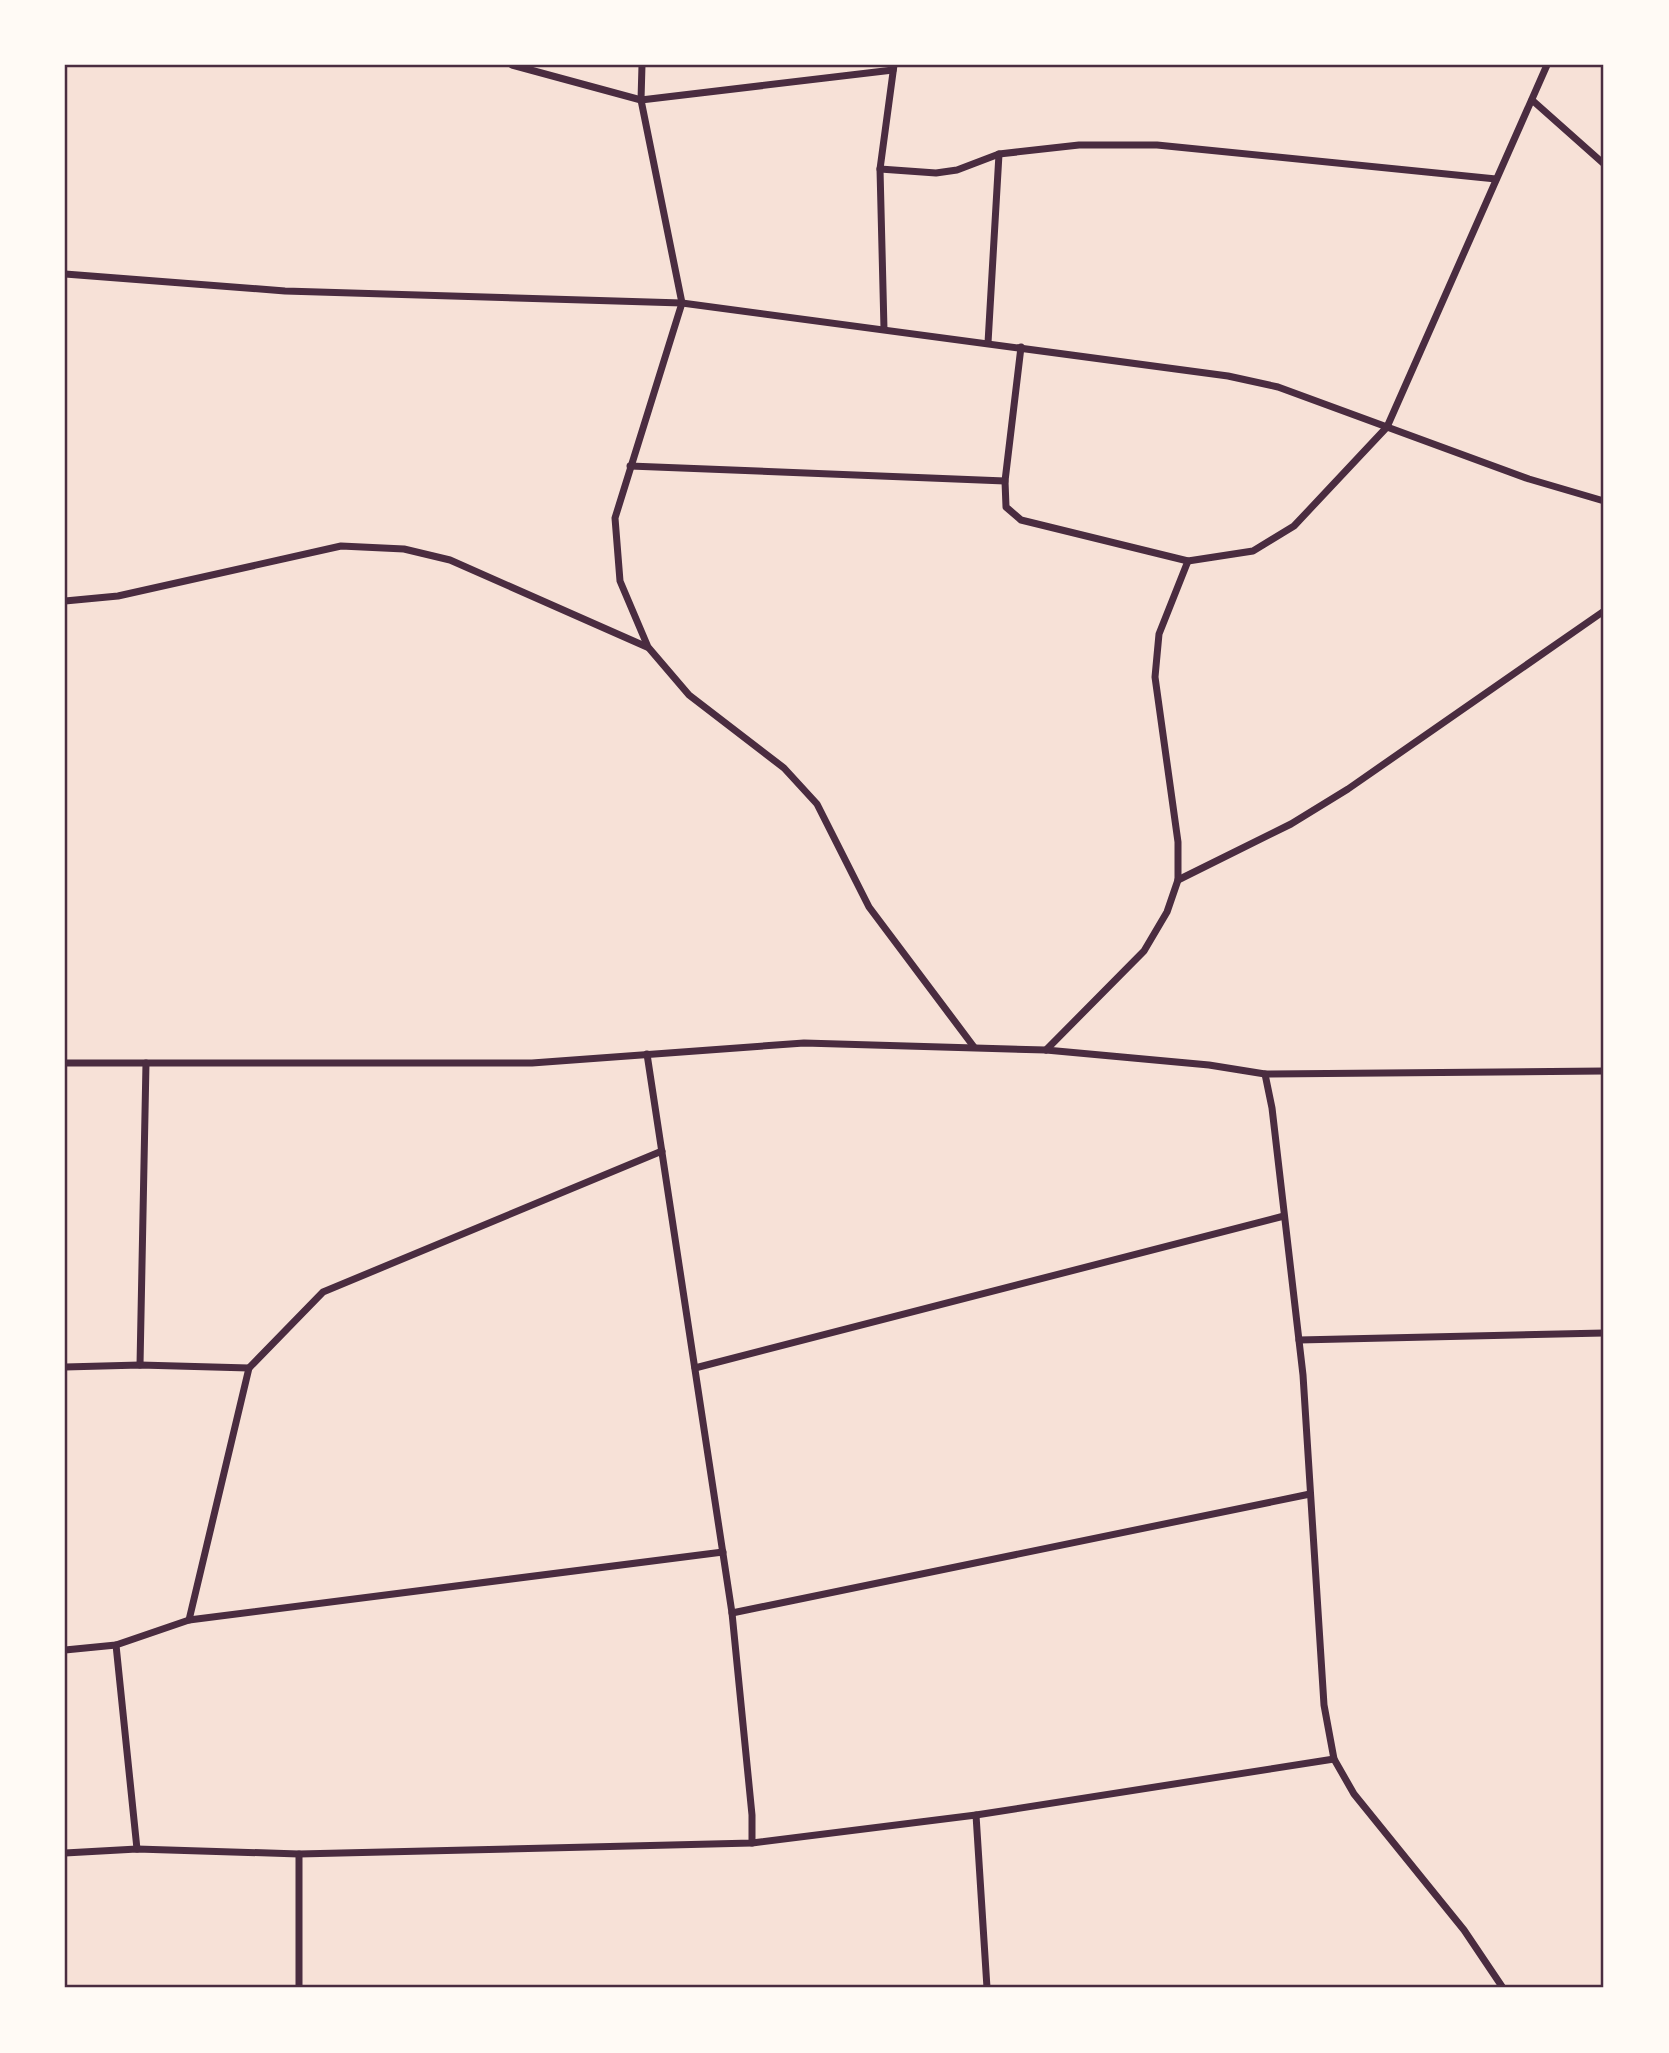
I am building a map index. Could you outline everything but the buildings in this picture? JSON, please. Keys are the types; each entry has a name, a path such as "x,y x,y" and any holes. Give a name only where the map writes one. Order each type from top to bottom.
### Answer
{"street":[{"path":"512,65 641,100 893,67 880,169 884,329"},
{"path":"642,65 641,100 682,303 615,518 620,581 648,648 690,695 784,768 817,803 869,907 974,1047"},
{"path":"1021,347 1005,481 1006,508 1021,520 1188,561 1253,551 1294,526 1387,427 1547,65"},
{"path":"1532,100 1604,164"},
{"path":"880,169 936,173 957,170 999,154 1079,145 1157,145 1496,179"},
{"path":"988,343 999,154"},
{"path":"65,274 285,291 682,303 1228,376 1279,387 1529,478 1604,501"},
{"path":"631,466 1005,481"},
{"path":"65,601 118,596 341,546 404,549 450,560 648,648"},
{"path":"1046,1050 1144,951 1167,912 1178,880 1178,842 1155,677 1159,634 1188,561"},
{"path":"1178,880 1291,824 1348,789 1604,611"},
{"path":"65,1063 532,1063 804,1043 1046,1050 1209,1065 1265,1074 1604,1071"},
{"path":"647,1054 732,1613 752,1815 752,1843"},
{"path":"141,1365 146,1063"},
{"path":"1265,1074 1272,1108 1303,1375 1324,1705 1334,1759 1354,1794 1464,1930 1503,1988"},
{"path":"189,1620 249,1368 323,1292 662,1151"},
{"path":"695,1368 1284,1216"},
{"path":"1299,1340 1604,1333"},
{"path":"65,1367 141,1365 249,1368"},
{"path":"732,1613 1310,1494"},
{"path":"65,1650 116,1645 189,1620 723,1552"},
{"path":"116,1645 137,1849"},
{"path":"65,1853 137,1849 299,1854 752,1843 976,1815 1334,1759"},
{"path":"976,1815 987,1988"},
{"path":"299,1854 299,1988"}]}
